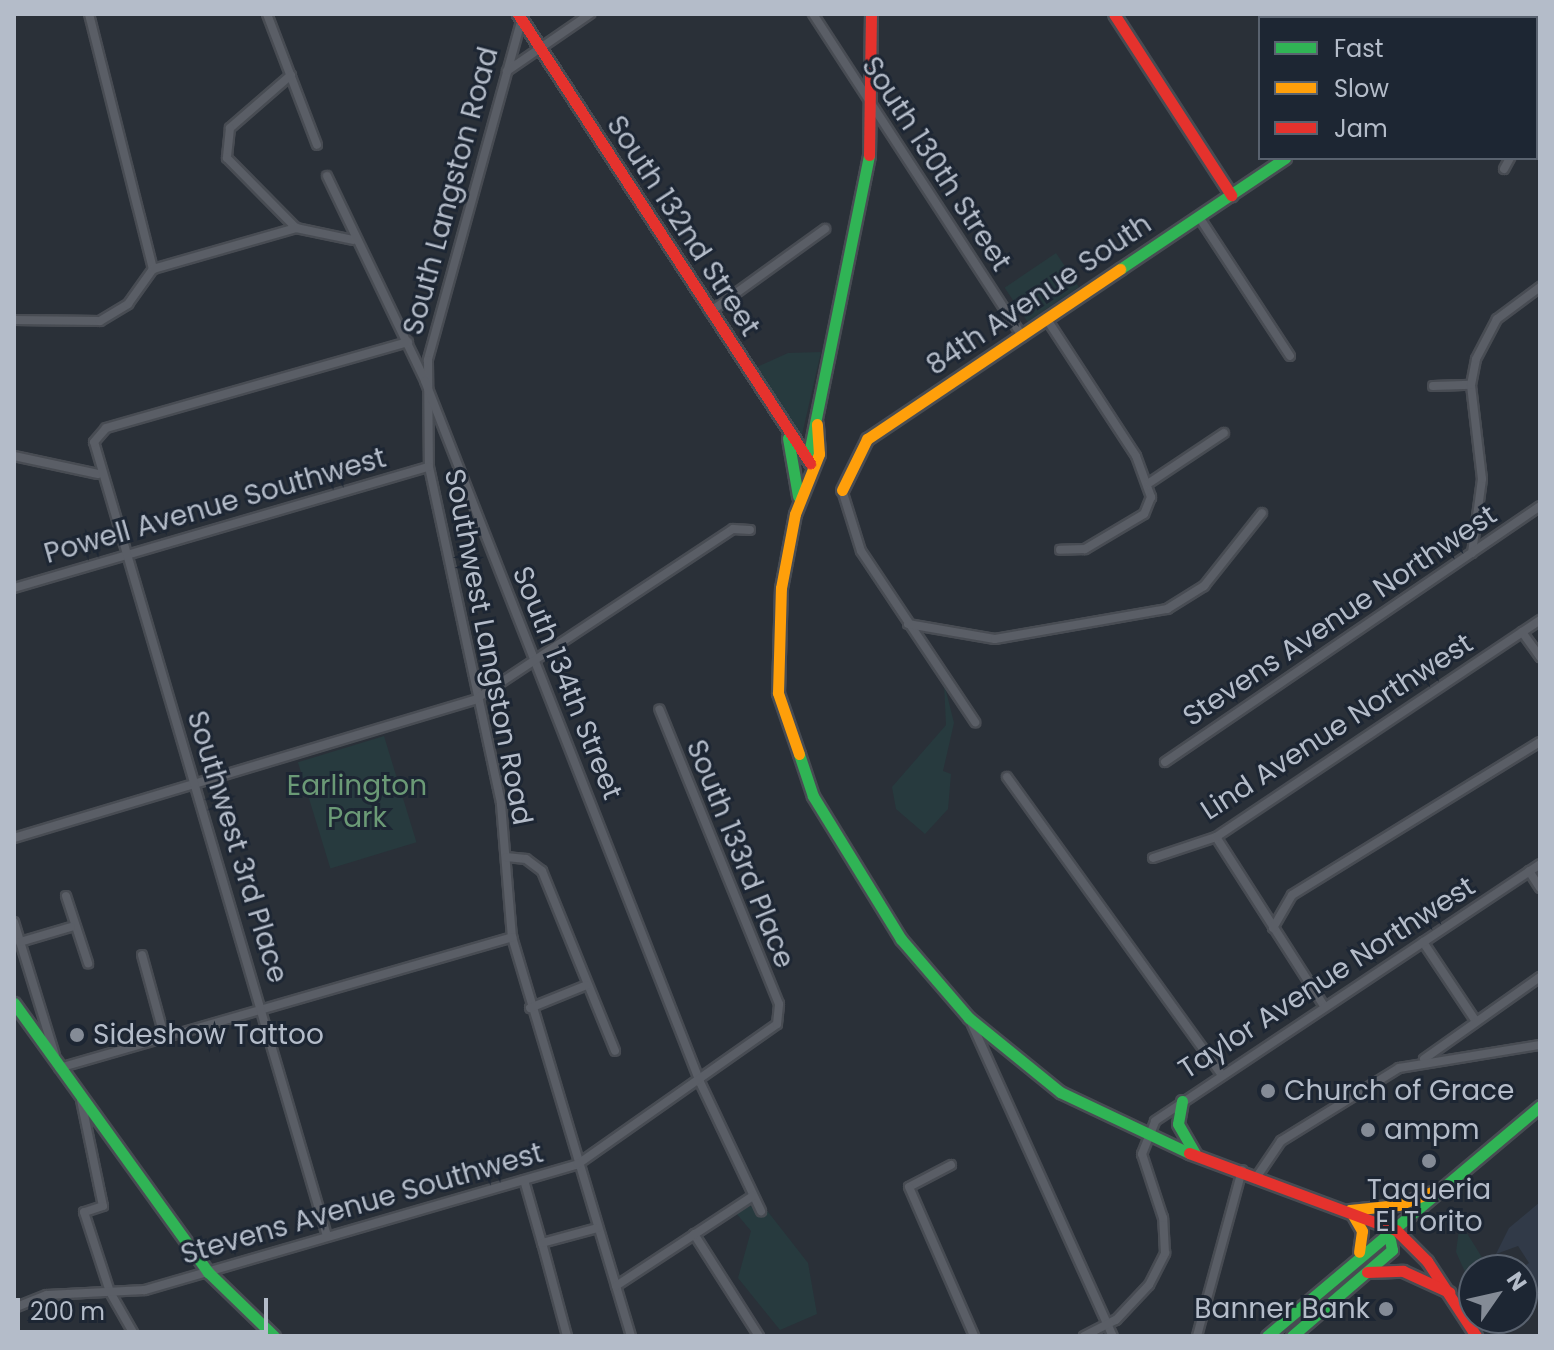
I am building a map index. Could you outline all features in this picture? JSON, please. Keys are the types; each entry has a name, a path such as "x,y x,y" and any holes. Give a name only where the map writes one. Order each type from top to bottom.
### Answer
{"main road":[{"path":"871,14 875,111 853,273 817,424 805,448 810,463 799,500 776,651 778,693 796,759 901,939 969,1018 1060,1092 1146,1137 1350,1210 1394,1236 1449,1292 1476,1336"},
{"path":"1114,14 1231,195"},
{"name":"South 132nd Street","path":"521,16 786,431 810,463"},
{"name":"84th Avenue South","path":"842,490 867,439 1048,321 1282,160"},
{"path":"786,431 799,500"},
{"path":"14,1003 60,1071 208,1272 274,1336"},
{"path":"1182,1101 1178,1124 1195,1154"},
{"path":"1267,1336 1376,1239 1394,1236 1540,1106"},
{"path":"1350,1210 1398,1205 1452,1184"},
{"path":"1350,1210 1363,1237 1355,1258"},
{"path":"1292,1336 1392,1250 1394,1236"},
{"path":"1367,1272 1403,1271 1449,1292"}],"street":[{"path":"89,14 153,269"},
{"path":"267,14 317,145"},
{"path":"507,72 539,46 590,14"},
{"name":"South 130th Street","path":"813,14 1023,337"},
{"name":"South Langston Road","path":"425,381 521,16"},
{"path":"291,75 230,128 225,149 231,167 296,228"},
{"path":"1504,169 1509,160"},
{"name":"South 134th Street","path":"327,176 353,240 372,260 425,381 700,1082 761,1211"},
{"path":"1199,217 1290,356"},
{"path":"14,320 100,321 128,304 153,269 296,228 353,240"},
{"path":"710,312 825,229"},
{"path":"1472,553 1482,479 1471,385 1490,330 1540,287"},
{"path":"1048,321 1149,483 1144,514 1085,549 1060,550"},
{"name":"Southwest 3rd Place","path":"327,1236 128,553 98,474 95,436 106,428 408,342"},
{"name":"Southwest Langston Road","path":"425,381 429,467 476,699 496,772 512,937 530,1008 631,1336"},
{"path":"1433,386 1471,385"},
{"path":"1149,483 1224,433"},
{"path":"14,456 98,474"},
{"name":"Powell Avenue Southwest","path":"14,588 429,467"},
{"path":"842,490 848,525 908,624 975,722"},
{"name":"Stevens Avenue Northwest","path":"1165,762 1540,506"},
{"path":"908,624 995,639 1167,609 1204,586 1262,513"},
{"path":"14,838 476,699 733,529 750,530"},
{"name":"Lind Avenue Northwest","path":"1153,858 1216,837 1540,620"},
{"path":"1522,632 1540,657"},
{"name":"South 133rd Place","path":"659,709 782,1014"},
{"path":"1273,928 1292,895 1540,742"},
{"path":"1007,777 1221,1074"},
{"path":"1216,837 1324,1006"},
{"path":"506,857 526,859 542,871 615,1051"},
{"name":"Taylor Avenue Northwest","path":"1146,1137 1182,1101 1540,864"},
{"path":"1529,871 1540,888"},
{"path":"66,896 71,927 88,963"},
{"path":"14,922 60,1071 512,937"},
{"path":"20,942 71,927"},
{"path":"1423,942 1475,1020"},
{"path":"142,955 165,1039"},
{"path":"1424,1060 1475,1020 1540,977"},
{"path":"530,1008 587,985"},
{"name":"Stevens Avenue Southwest","path":"14,1308 47,1295 110,1292 208,1272 578,1164 700,1082 782,1014"},
{"path":"969,1018 1113,1336"},
{"path":"1258,1175 1281,1141 1375,1079 1424,1060 1540,1045"},
{"path":"81,1100 103,1206 84,1212 110,1292 135,1336"},
{"path":"1084,1336 1110,1324 1149,1285 1165,1253 1163,1218 1145,1175 1146,1137"},
{"path":"951,1165 909,1187 974,1336"},
{"path":"1197,1336 1242,1169"},
{"path":"524,1180 567,1336"},
{"path":"616,1286 753,1196"},
{"path":"542,1243 598,1228"},
{"path":"694,1234 759,1336"}],"shaded area":[{"path":"1540,1202 1540,1303 1538,1254 1523,1254 1518,1246 1496,1254 1509,1228"}],"green space":[{"path":"1056,253 1079,287 1028,322 1005,288"},
{"path":"821,352 801,439 757,367 788,353"},
{"path":"944,683 954,723 943,771 951,774 948,809 925,834 896,809 892,787 946,725"},
{"name":"Earlington Park","path":"384,736 416,842 330,868 298,762"},
{"path":"748,1206 765,1208 808,1263 817,1314 780,1330 738,1278 751,1231 736,1213"},
{"path":"1460,1222 1480,1254 1458,1254 1458,1256 1456,1252"}],"traffic: fast":[{"path":"808,458 869,155"},
{"path":"1120,269 1282,160"},
{"path":"788,438 798,496"},
{"path":"799,754 813,796 901,939 969,1018 1060,1092 1189,1153"},
{"path":"14,1003 208,1272 274,1336"},
{"path":"1182,1101 1178,1124 1195,1154"},
{"path":"1267,1336 1540,1106"},
{"path":"1292,1336 1392,1250 1390,1240"}],"traffic: slow":[{"path":"842,490 867,439 1120,269"},
{"path":"799,754 778,693 781,588 795,514 819,454 817,424"},
{"path":"1350,1210 1398,1205 1445,1187"},
{"path":"1350,1210 1362,1231 1359,1252"}],"traffic: jam":[{"path":"518,14 810,463"},
{"path":"869,155 871,14"},
{"path":"1114,14 1231,195"},
{"path":"1189,1153 1396,1230 1427,1261 1476,1336"},
{"path":"1367,1272 1403,1271 1449,1292"}],"place":[{"name":"Sideshow Tattoo","path":"77,1035"},
{"name":"Church of Grace","path":"1268,1091"},
{"name":"ampm","path":"1368,1130"},
{"name":"Taqueria El Torito","path":"1429,1161"},
{"name":"Banner Bank","path":"1386,1309"}]}
